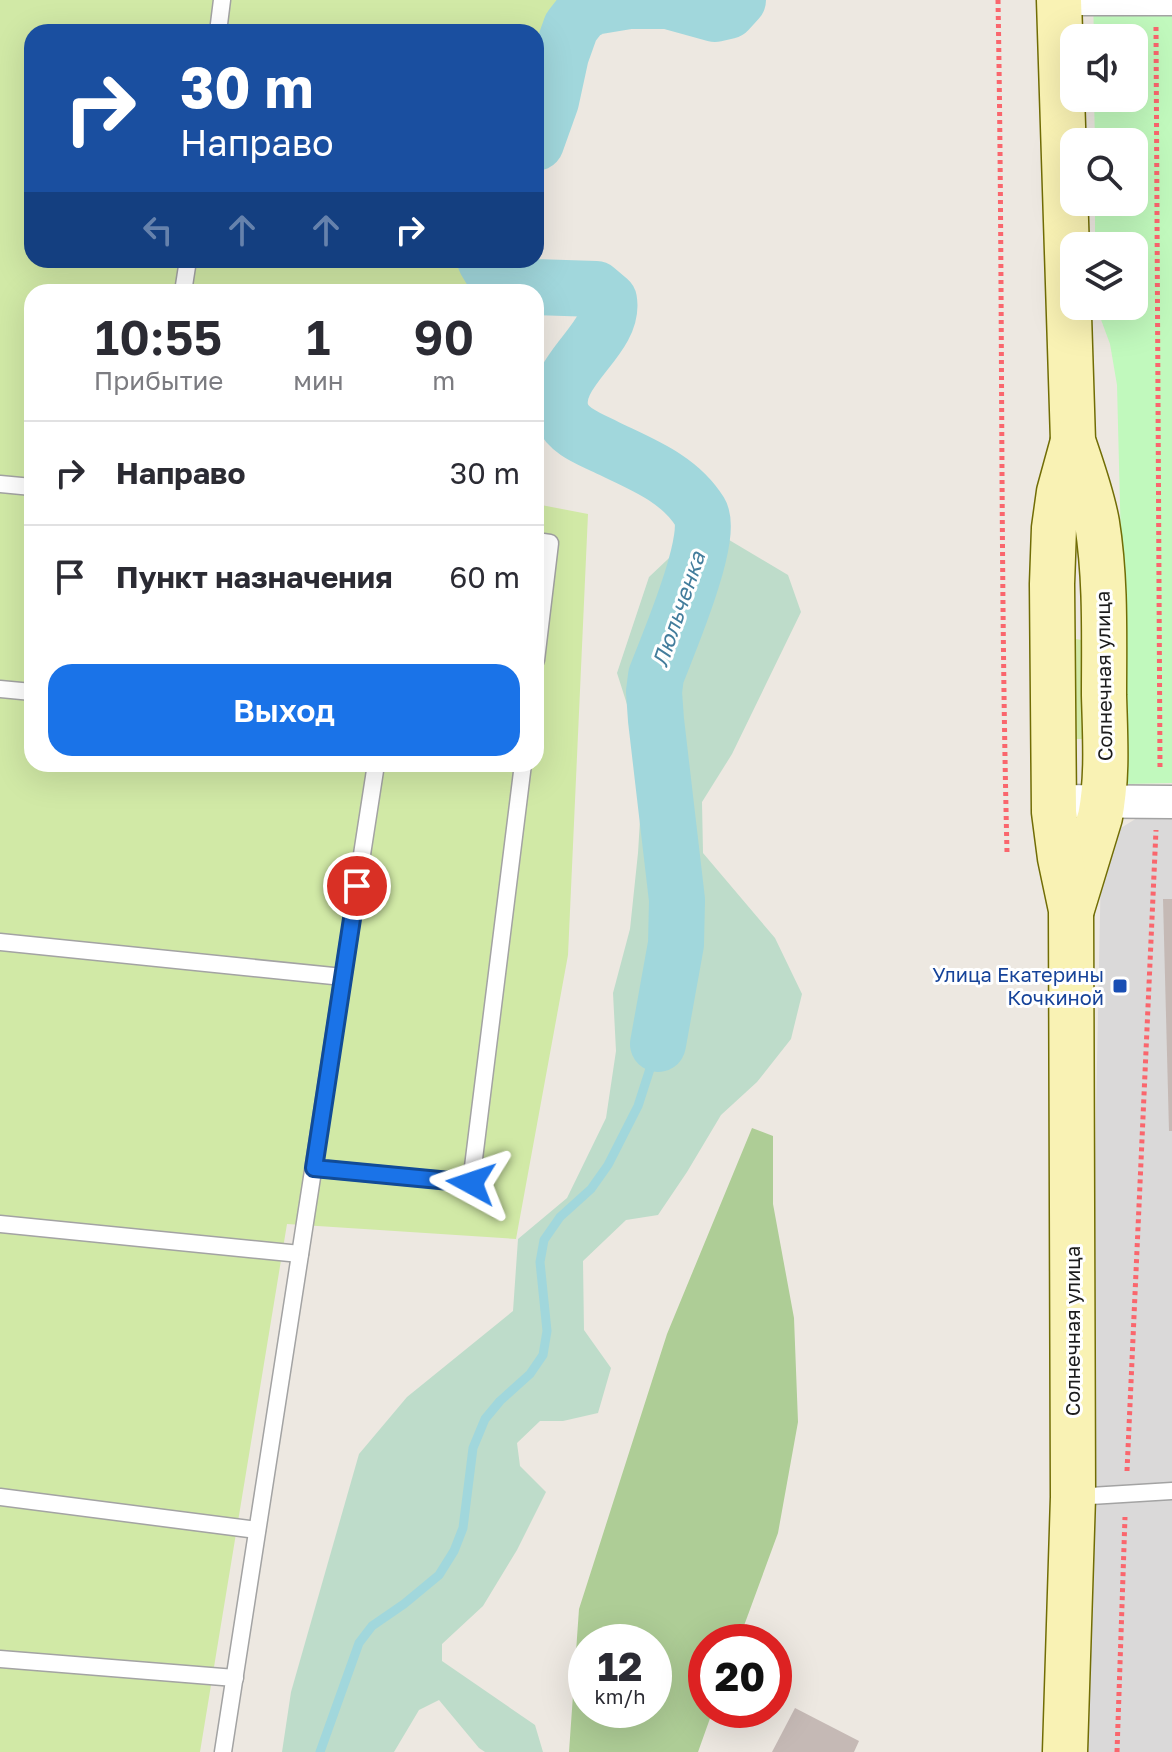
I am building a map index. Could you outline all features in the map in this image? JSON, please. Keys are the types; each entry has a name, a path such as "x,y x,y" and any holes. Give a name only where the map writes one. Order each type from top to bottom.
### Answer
{"main road":[{"name":"Солнечная улица","path":"1059,3 1073,441 1059,492 1052,584 1054,801 1060,858 1071,910 1073,1497 1065,1752"},
{"name":"Солнечная улица","path":"1071,910 1103,802 1105,744 1103,596 1098,536 1089,487 1073,441"}],"street":[{"path":"1054,801 1103,802 1164,814"}],"lane":[{"path":"219,24 222,0"},
{"path":"1059,3 1164,7"},
{"path":"0,484 24,486"},
{"path":"544,542 550,543 544,593"},
{"path":"0,689 24,691"},
{"path":"223,1752 375,772"},
{"path":"314,1168 471,1183 522,772"},
{"path":"0,942 343,977"},
{"path":"0,1224 300,1254"},
{"path":"1073,1497 1172,1491"},
{"path":"0,1497 257,1530"},
{"path":"0,1659 235,1678"}],"path":[{"path":"998,0 1007,852"},
{"path":"1160,770 1164,7"},
{"path":"1117,1752 1122,1555 1164,814"}],"shaded area":[{"path":"1172,815 1172,1752 1083,1752 1101,865 1111,840 1121,828 1137,818"}],"green space":[{"path":"0,0 573,0 544,94 544,24 24,24 24,268 490,268 486,284 24,284 24,772 544,772 544,506 588,514 568,955 516,1239 287,1224 200,1752 0,1752"},
{"path":"1093,0 1172,0 1172,783 1127,784 1117,385 1110,344 1101,320 1148,320 1148,232 1095,232 1095,216 1148,216 1148,128 1095,128 1094,112 1148,112 1148,24 1094,24"},
{"path":"704,525 788,575 801,612 732,754 702,802 703,853 775,938 802,994 791,1039 757,1082 721,1115 658,1215 626,1220 583,1261 584,1330 611,1368 598,1413 563,1421 540,1421 517,1443 520,1466 546,1492 517,1550 483,1606 442,1644 442,1661 535,1725 543,1752 485,1752 439,1700 419,1710 394,1752 282,1752 291,1692 359,1454 407,1397 513,1311 518,1239 567,1198 606,1118 616,1051 613,993 630,929 641,804 640,745 617,673 649,577"},
{"path":"1076,639 1087,641 1092,739 1066,739 1070,642"},
{"path":"752,1128 773,1136 773,1204 794,1318 798,1422 778,1533 745,1624 688,1624 688,1728 707,1728 698,1752 569,1752 571,1728 672,1728 672,1624 578,1624 579,1609 667,1334"}],"building":[{"path":"1163,899 1172,899 1172,1131 1169,1131"},
{"path":"795,1708 859,1741 854,1752 772,1752 785,1728 792,1728"}],"waterway":[{"name":"Люльченка","path":"544,121 561,55 571,27 582,13 594,7 630,1 668,1 715,14 728,11 738,0"},
{"name":"Люльченка","path":"490,268 524,284"},
{"name":"Люльченка","path":"544,287 596,289 609,300 608,315 602,329 564,385 560,400 565,421 581,434 670,481 691,500 700,512 703,525 696,567 656,676 654,692 677,900 676,944 658,1044"},
{"path":"320,1752 359,1643 372,1626 439,1575 454,1551 463,1528 473,1448 485,1419 530,1374 543,1355 547,1331 540,1262 544,1240 560,1217 591,1189 608,1165 638,1106 658,1044"}],"place":[{"name":"Улица Екатерины Кочкиной","path":"1120,986"}],"route":[{"path":"357,886 314,1168 471,1183"}]}
